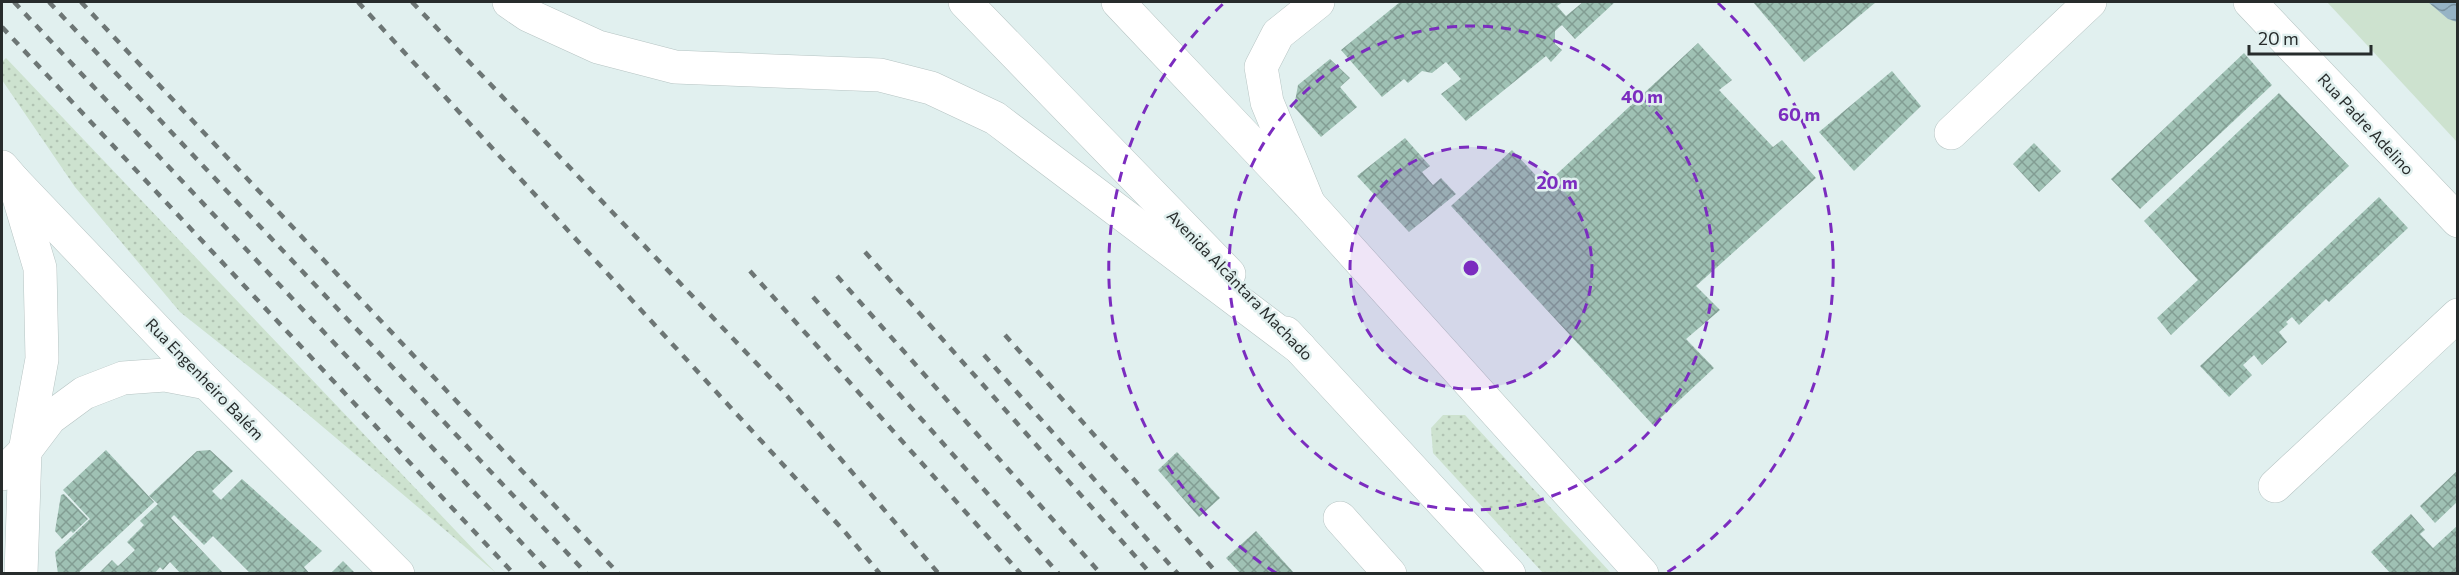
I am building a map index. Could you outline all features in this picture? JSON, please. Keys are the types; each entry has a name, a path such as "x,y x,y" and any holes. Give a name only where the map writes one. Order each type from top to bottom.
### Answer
{"main road":[{"path":"509,2 528,15 598,47 675,67 880,75 931,88 995,118 1300,348"},
{"name":"Avenida Alcântara Machado","path":"966,2 1300,348 1509,573"},
{"path":"1118,2 1309,204 1642,573"},
{"path":"1309,204 1267,102 1261,67 1278,34 1318,2"},
{"path":"1952,133 2090,2"},
{"name":"Rua Padre Adelino","path":"2250,2 2457,221"},
{"path":"8,174 40,268 42,359 25,451 21,573"},
{"name":"Rua Engenheiro Balém","path":"8,174 207,383 398,573"},
{"path":"2275,486 2457,315"},
{"path":"2,474 25,451 50,418 84,393 123,378 165,375 207,383"},
{"path":"1340,518 1390,573"}],"green space":[{"path":"2327,2 2457,2 2457,142"},
{"path":"6,58 496,573 291,400 180,312 75,187 2,80 2,62"},
{"path":"1443,415 1465,415 1611,573 1543,573 1433,453 1431,428"}],"water":[{"path":"2428,2 2457,2 2457,22 2448,19"}],"building":[{"path":"1400,2 1563,2 1557,6 1566,16 1583,2 1615,2 1575,39 1562,25 1555,31 1555,44 1562,50 1551,62 1546,56 1466,121 1441,94 1461,79 1446,62 1432,73 1422,71 1408,83 1404,79 1382,97 1341,50"},
{"path":"1753,2 1876,2 1804,62"},
{"path":"1698,43 1732,80 1719,90 1773,147 1782,140 1816,178 1696,286 1720,310 1686,339 1714,368 1653,425 1451,206 1512,150 1545,185"},
{"path":"2244,53 2272,85 2140,209 2111,179"},
{"path":"1330,59 1350,78 1340,87 1357,107 1321,137 1294,107 1298,85"},
{"path":"1892,71 1921,106 1854,171 1819,132"},
{"path":"2279,93 2349,166 2171,335 2157,318 2198,280 2144,221"},
{"path":"1405,138 1430,166 1422,172 1433,185 1441,178 1456,194 1409,232 1357,176"},
{"path":"2034,143 2061,171 2039,192 2013,164"},
{"path":"2379,197 2408,228 2329,302 2326,299 2299,325 2292,317 2286,322 2288,324 2279,332 2287,342 2262,365 2254,355 2243,365 2252,375 2229,397 2200,366"},
{"path":"106,450 154,502 77,574 58,574 55,552 90,519 63,490"},
{"path":"210,450 233,471 212,491 221,500 242,479 322,551 304,567 310,574 251,574 213,536 204,545 174,515 171,518 224,574 181,574 170,562 163,570 160,567 154,574 98,574 112,560 118,566 135,550 127,542 144,525 140,521 158,504 149,496 197,451"},
{"path":"1177,452 1220,498 1199,517 1158,470"},
{"path":"2458,470 2458,501 2435,523 2420,506"},
{"path":"64,494 88,519 73,533 71,531 62,539 55,531 61,495"},
{"path":"2411,514 2425,530 2420,534 2433,548 2458,525 2458,574 2391,574 2371,552"},
{"path":"1256,531 1295,574 1241,574 1226,558"},
{"path":"343,561 356,574 330,574"}],"railway":[{"path":"14,2 551,574"},
{"path":"49,2 587,574"},
{"path":"81,2 619,574"},
{"path":"358,2 845,532 880,574"},
{"path":"412,2 781,389 939,574"},
{"path":"2,27 514,574"},
{"path":"865,252 1151,574"},
{"path":"750,271 1021,574"},
{"path":"837,276 1101,574"},
{"path":"813,297 1059,574"},
{"path":"1005,335 1218,574"},
{"path":"984,355 1178,574"}]}
